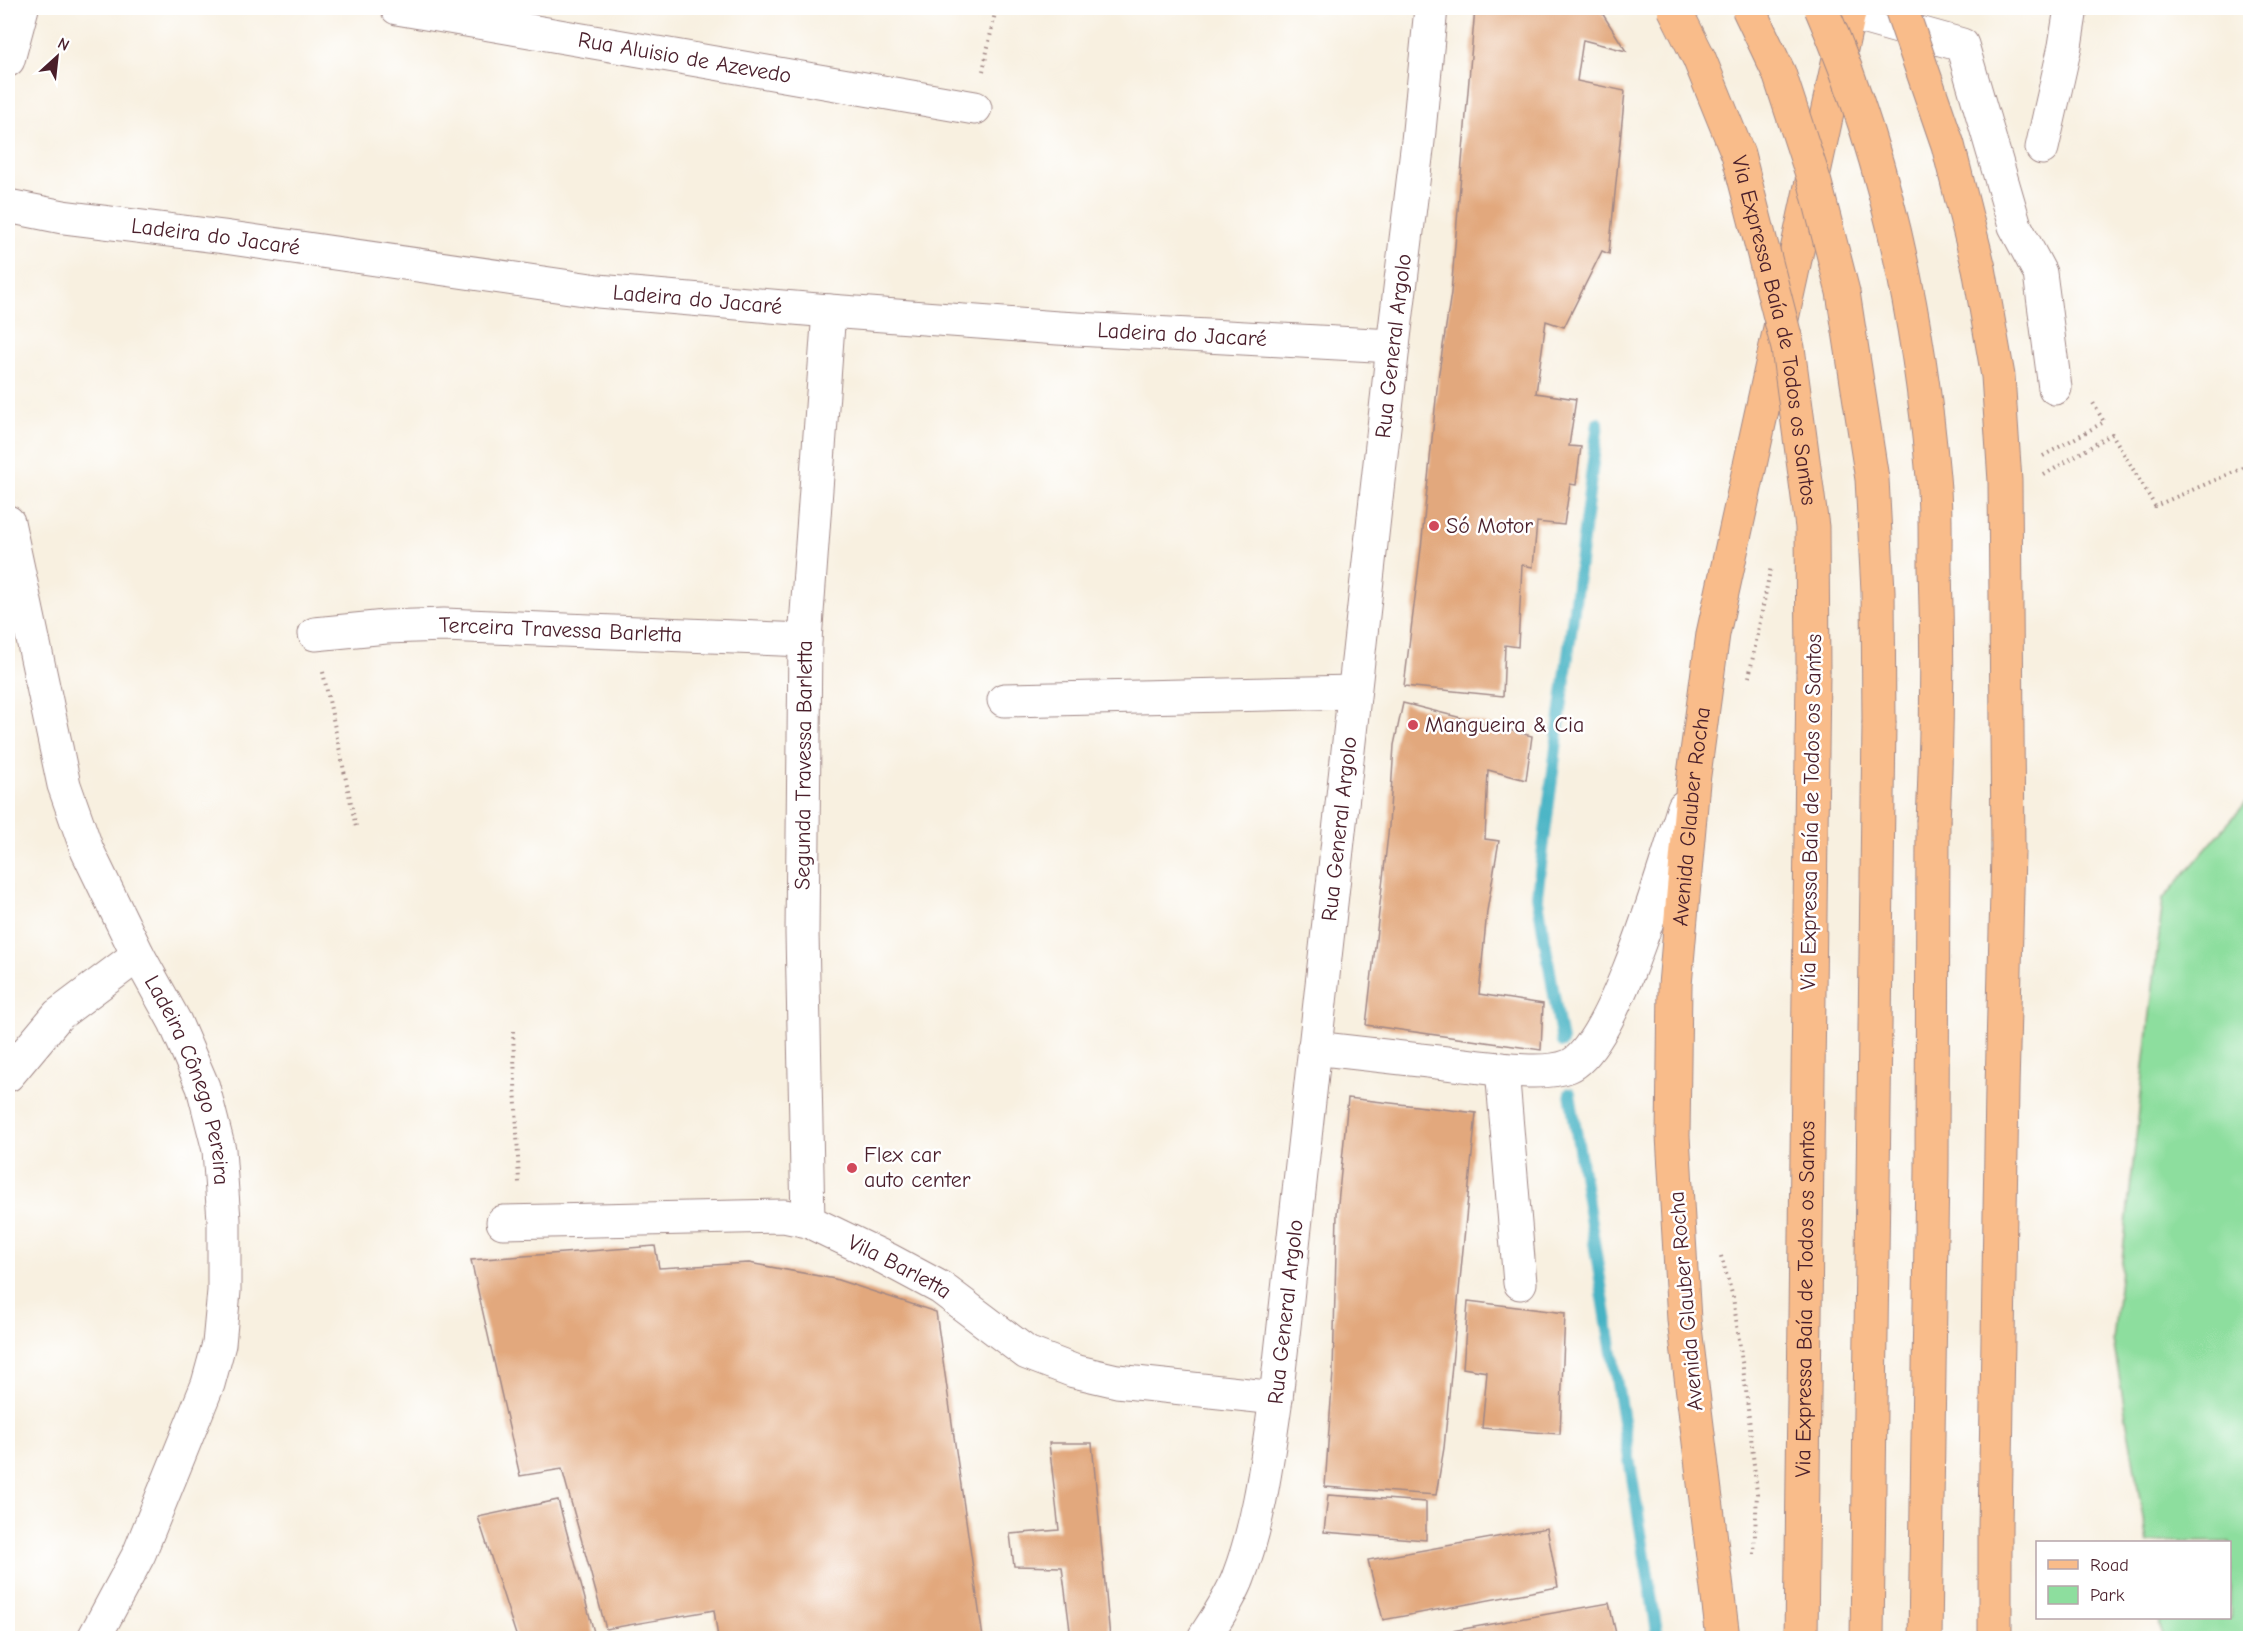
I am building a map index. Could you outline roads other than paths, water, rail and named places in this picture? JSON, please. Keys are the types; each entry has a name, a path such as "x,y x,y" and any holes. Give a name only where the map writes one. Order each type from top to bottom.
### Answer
{"main road":[{"name":"Via Expressa Baía de Todos os Santos","path":"1674,8 1699,58 1738,154 1788,348 1812,527 1813,672 1800,1638"},
{"path":"1748,8 1783,84 1815,183 1843,292 1872,478 1878,591 1879,724 1868,1638"},
{"path":"1901,8 1948,145 1979,268 1998,376 2005,492 2008,852 2002,1088 1995,1638"},
{"path":"1839,9 1838,48 1877,166 1904,273 1922,374 1933,479 1937,721 1925,1638"},
{"name":"Avenida Glauber Rocha","path":"1723,1638 1684,1320 1673,1137 1675,985 1693,782 1713,634 1839,9"}],"street":[{"path":"8,60 22,8"},
{"name":"Rua Aluisio de Azevedo","path":"397,8 975,108"},
{"name":"Rua General Argolo","path":"1204,1638 1238,1580 1250,1541 1262,1488 1276,1398 1393,346 1418,141 1431,8"},
{"path":"2042,148 2065,46 2071,8"},
{"path":"1839,9 1962,45 2015,226 2040,273 2055,387"},
{"name":"Ladeira do Jacaré","path":"8,206 63,217 224,237 597,291 1058,328 1393,346"},
{"name":"Segunda Travessa Barletta","path":"808,1221 802,933 805,640 829,311"},
{"name":"Ladeira Cônego Pereira","path":"8,522 64,785 87,850 138,955 175,1022 206,1098 219,1150 224,1220 224,1291 219,1344 208,1384 140,1554 94,1638"},
{"name":"Terceira Travessa Barletta","path":"315,634 386,627 444,625 805,640"},
{"path":"1004,700 1354,692"},
{"path":"1314,1048 1502,1069 1556,1071 1571,1065 1586,1052 1604,1026 1636,953 1693,782"},
{"path":"8,1075 58,1015 138,955"},
{"path":"1502,1069 1520,1283"},
{"name":"Vila Barletta","path":"511,1222 784,1216 808,1221 941,1288 990,1327 1036,1357 1074,1371 1117,1381 1276,1398"}],"waterway":[{"path":"1562,1042 1537,895 1598,423"},
{"path":"1570,1093 1658,1638"}],"place":[{"name":"Só Motor","path":"1434,526"},
{"name":"Mangueira & Cia","path":"1413,725"},
{"name":"Flex car auto center","path":"852,1168"}]}
